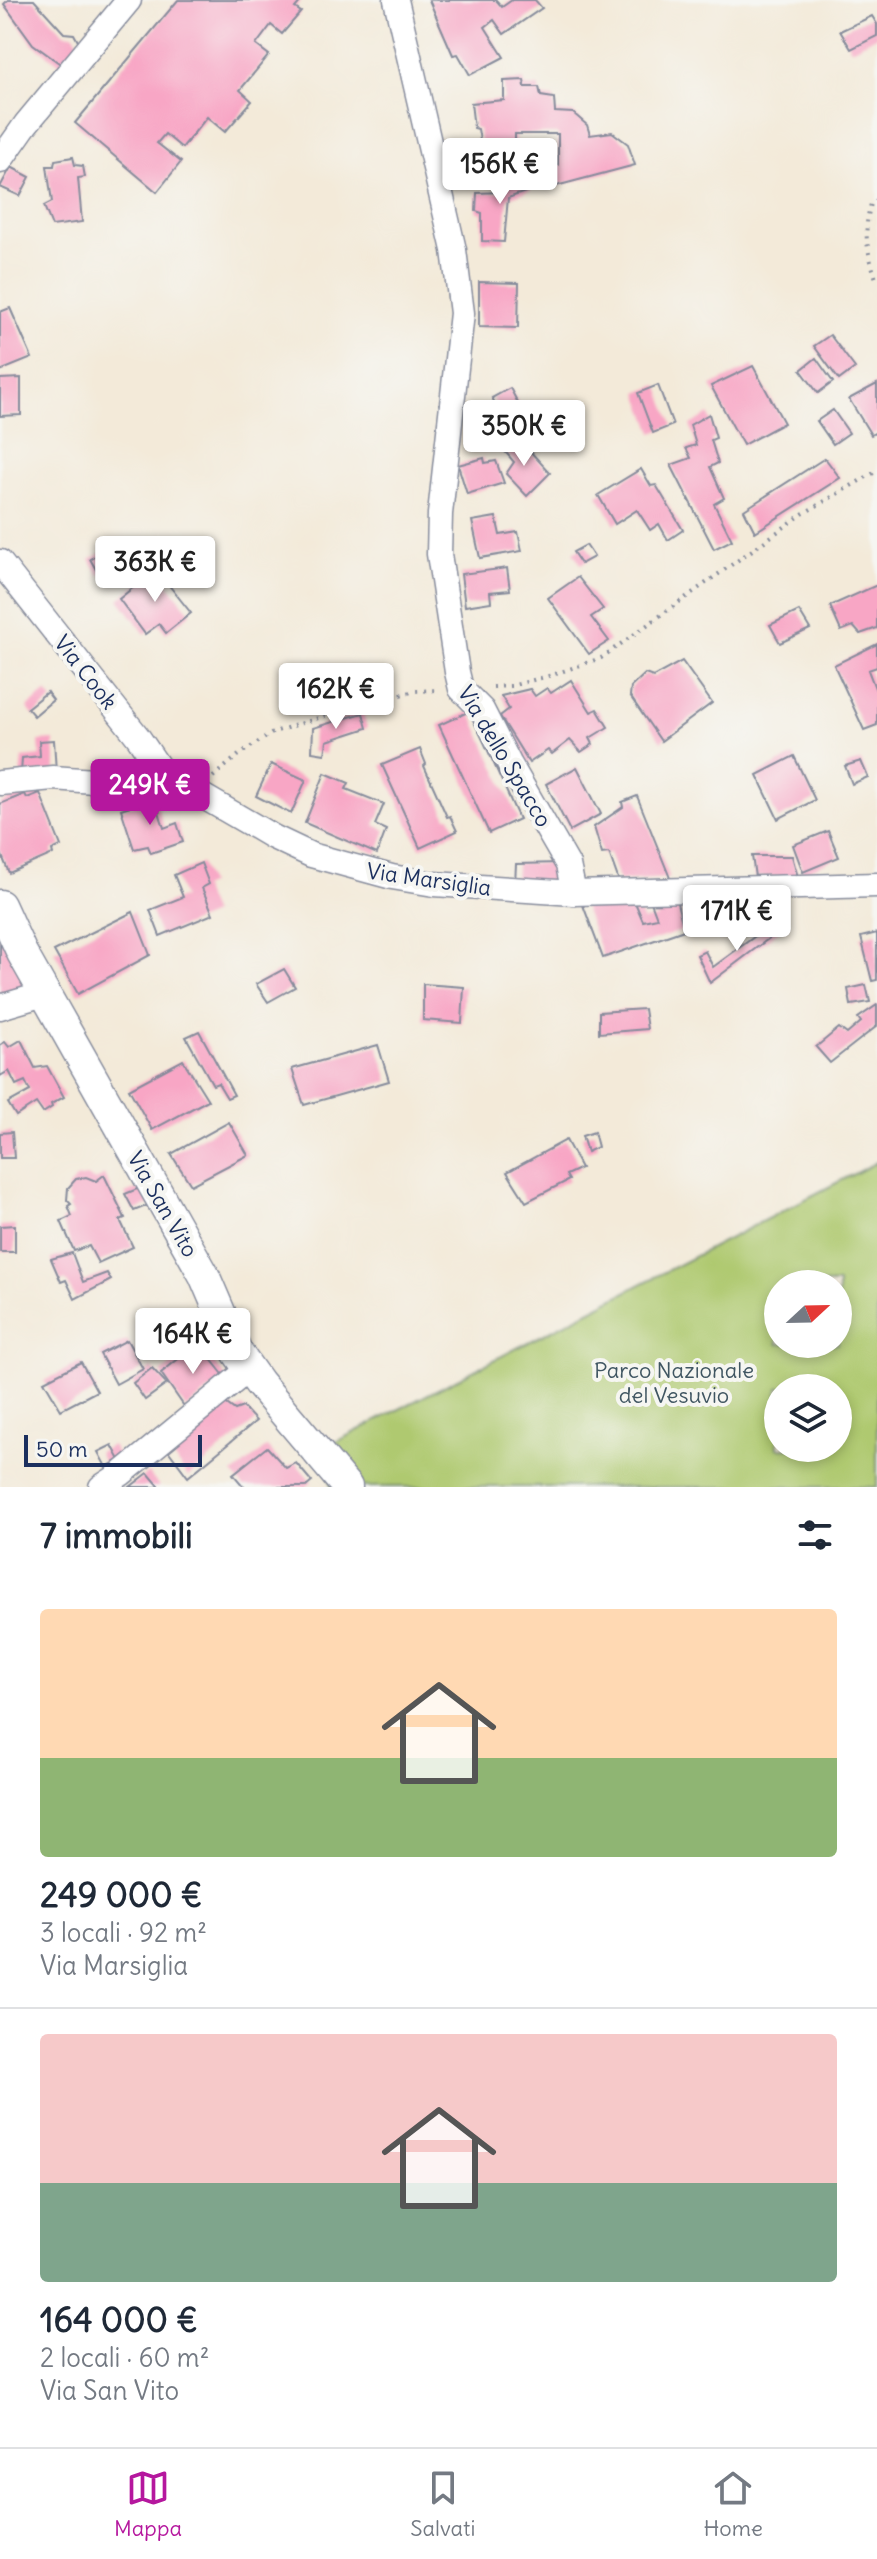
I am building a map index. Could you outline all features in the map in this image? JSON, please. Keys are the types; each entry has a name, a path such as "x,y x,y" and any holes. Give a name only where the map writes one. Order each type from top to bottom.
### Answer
{"street":[{"path":"0,161 26,124 129,0"},
{"name":"Via dello Spacco","path":"396,0 454,250 462,313 440,514 439,554 461,689 482,710 568,865 574,893"},
{"name":"Via Cook","path":"0,562 138,737 170,784"},
{"name":"Via Marsiglia","path":"0,783 53,778 170,784 199,794 311,855 346,866 434,884 574,893 877,885"},
{"name":"Via San Vito","path":"0,905 44,994 204,1275 237,1352 347,1487"},
{"path":"0,1007 44,994"},
{"path":"101,1487 249,1369"}],"path":[{"path":"877,200 871,204 866,220 866,248 877,282"},
{"path":"199,794 240,754 274,732 415,691 511,686 601,658 804,513 877,471"}],"green space":[{"name":"Parco Nazionale del Vesuvio","path":"877,1162 877,1487 331,1487 324,1448"}],"building":[{"path":"8,0 34,0 64,33 74,34 80,45 66,68 33,44 4,4"},
{"path":"178,0 302,0 295,8 301,12 282,34 271,25 256,45 269,55 240,90 252,101 225,132 207,117 182,148 165,134 157,143 181,162 157,192 75,123"},
{"path":"429,0 496,0 502,7 512,0 535,0 542,8 504,34 494,20 485,27 504,57 470,75 458,54 453,55"},
{"path":"872,16 877,24 877,36 851,49 840,31"},
{"path":"524,80 525,87 539,87 541,96 554,98 555,112 573,113 587,125 590,135 612,132 628,144 635,165 556,186 548,167 558,165 558,134 515,134 515,159 496,162 493,145 481,146 478,129 474,128 471,103 504,100 504,81"},
{"path":"73,157 75,165 83,166 85,177 78,178 82,222 52,226 44,206 52,202 47,166 54,166 55,160"},
{"path":"11,167 30,177 20,196 0,187"},
{"path":"526,171 531,190 508,198 504,242 482,241 482,213 476,211 477,193 502,192 500,178"},
{"path":"479,282 519,283 518,328 479,327"},
{"path":"10,308 32,358 0,371 0,312"},
{"path":"830,335 855,368 839,380 814,346"},
{"path":"816,358 833,382 818,393 801,370"},
{"path":"753,366 784,423 743,445 711,386"},
{"path":"21,378 21,415 0,416 0,379"},
{"path":"877,384 877,432 871,435 849,399"},
{"path":"658,385 673,425 653,433 638,393"},
{"path":"510,388 528,422 510,430 492,398"},
{"path":"833,410 849,433 833,444 817,421"},
{"path":"709,414 716,438 711,440 718,463 710,467 724,498 714,504 732,540 714,549 671,465 691,458 686,448 696,445 690,425"},
{"path":"511,437 526,452 529,450 550,473 527,496 506,474 514,462 502,448"},
{"path":"484,458 485,463 496,461 504,483 467,494 458,465"},
{"path":"825,458 840,478 755,532 744,510"},
{"path":"641,469 651,486 656,485 683,530 668,540 659,524 650,530 637,510 615,524 598,495"},
{"path":"496,517 500,535 518,532 522,551 480,558 472,521"},
{"path":"586,545 594,557 581,564 573,552"},
{"path":"106,551 114,567 99,575 90,559"},
{"path":"507,568 510,590 490,592 491,602 465,606 461,574"},
{"path":"156,569 191,613 166,633 159,624 145,634 119,599"},
{"path":"578,577 603,609 591,617 609,641 589,654 548,598"},
{"path":"877,585 877,628 860,634 853,626 841,631 830,606"},
{"path":"799,611 810,629 780,643 770,625"},
{"path":"877,644 877,667 868,670 877,687 877,725 864,730 834,665"},
{"path":"682,661 712,703 661,741 630,696 631,687 645,674 653,677"},
{"path":"571,680 591,712 597,709 608,727 590,738 593,744 581,752 570,740 552,754 548,750 529,763 500,716 509,709 501,696 530,689 535,696 547,688 551,693"},
{"path":"47,692 53,700 34,716 27,708"},
{"path":"470,711 519,819 489,833 439,725"},
{"path":"363,713 367,728 327,741 325,754 312,752 313,728"},
{"path":"54,740 56,772 21,774 22,758 40,756 39,741"},
{"path":"420,749 426,764 424,766 447,817 450,816 457,831 420,848 382,765"},
{"path":"794,756 815,800 778,819 757,775"},
{"path":"861,761 868,777 852,784 845,766"},
{"path":"271,764 306,780 291,814 256,796"},
{"path":"577,767 601,814 570,831 546,784"},
{"path":"325,773 349,783 346,789 384,804 375,825 386,830 377,854 305,823"},
{"path":"40,793 61,846 52,850 53,854 9,873 0,851 0,804 25,794 27,798"},
{"path":"637,796 670,878 619,881 609,853 602,854 594,827 623,807 622,802"},
{"path":"155,798 164,828 177,823 183,842 151,853 148,846 134,849 121,809"},
{"path":"828,831 839,857 803,872 793,845"},
{"path":"752,856 792,856 798,877 755,877"},
{"path":"201,863 209,884 202,888 213,914 160,936 150,910 183,897 174,875"},
{"path":"562,863 567,881 515,883 516,864"},
{"path":"676,899 684,930 603,958 583,905 634,900 643,921 657,918 651,902"},
{"path":"719,899 720,911 706,914 702,900"},
{"path":"133,912 150,955 78,994 54,951"},
{"path":"777,920 784,927 710,983 697,955 705,951 713,967"},
{"path":"0,932 27,989 0,999"},
{"path":"877,933 877,980 872,981 861,937"},
{"path":"284,969 295,987 268,1002 256,984"},
{"path":"423,984 464,987 462,1023 423,1020"},
{"path":"866,985 870,1002 851,1005 848,989"},
{"path":"877,1005 877,1026 830,1063 816,1047 839,1028 847,1034 861,1022 858,1018"},
{"path":"644,1009 647,1029 599,1033 599,1012"},
{"path":"199,1031 234,1095 227,1098 218,1083 213,1085 186,1037"},
{"path":"21,1040 35,1068 47,1066 64,1097 43,1113 36,1103 16,1116 8,1103 30,1091 25,1081 16,1085 9,1071 0,1076 0,1045 5,1042 9,1047"},
{"path":"378,1045 389,1081 304,1105 292,1069"},
{"path":"183,1060 208,1100 152,1130 129,1089"},
{"path":"229,1122 248,1155 191,1185 171,1154"},
{"path":"12,1132 14,1158 0,1158 0,1133"},
{"path":"594,1132 598,1147 587,1152 582,1136"},
{"path":"566,1140 581,1168 566,1175 569,1180 526,1202 507,1172"},
{"path":"104,1175 125,1218 120,1220 133,1247 98,1263 89,1246 74,1251 61,1221 72,1216 68,1206 71,1204 67,1200 68,1188 76,1179 86,1177 96,1181"},
{"path":"142,1187 151,1204 134,1211 125,1194"},
{"path":"15,1225 15,1252 0,1252 0,1226"},
{"path":"72,1253 83,1282 107,1273 111,1280 75,1299 66,1280 61,1282 51,1259"},
{"path":"127,1340 143,1369 116,1384 100,1354"},
{"path":"198,1343 226,1378 186,1409 161,1373"},
{"path":"81,1362 97,1391 61,1410 44,1381"},
{"path":"152,1368 167,1384 145,1400 133,1383"},
{"path":"224,1402 235,1410 243,1407 256,1421 188,1477 167,1449"},
{"path":"112,1445 120,1460 106,1467 98,1452"},
{"path":"267,1447 286,1468 296,1463 312,1482 306,1487 244,1487 233,1474"},
{"path":"148,1473 160,1487 130,1487"}]}
